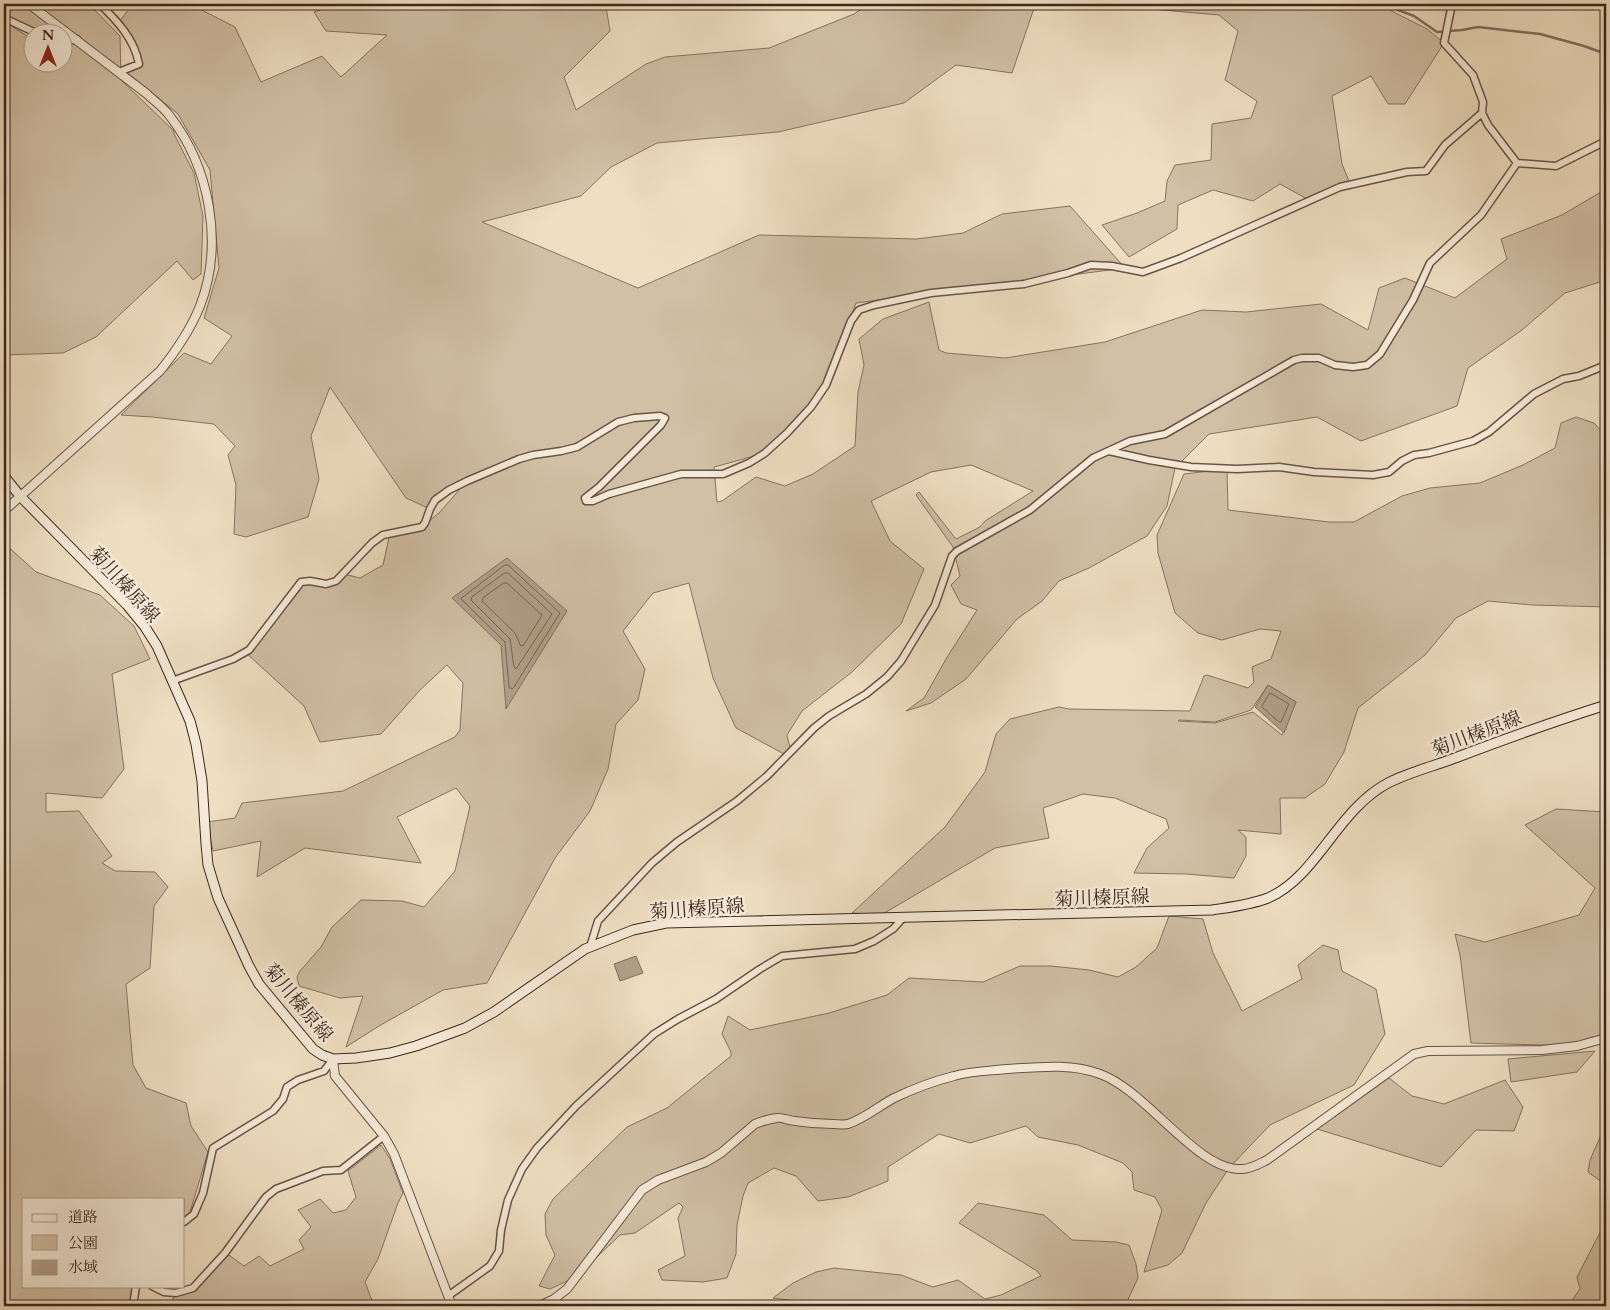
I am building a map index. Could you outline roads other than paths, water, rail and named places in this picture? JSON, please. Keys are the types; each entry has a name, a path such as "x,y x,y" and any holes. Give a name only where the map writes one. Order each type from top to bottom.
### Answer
{"main road":[{"name":"菊川榛原線","path":"4,476 20,496 127,605 145,627 157,646 190,721 196,744 202,781 206,851 208,865 218,898 259,984 313,1049 333,1059 390,1053 416,1046 465,1028 494,1012 536,984 575,954 590,946 633,930 666,923 1212,910 1246,905 1269,897 1288,885 1306,868 1364,799 1388,783 1547,723 1606,705"}],"street":[{"path":"4,511 160,371 179,347 199,308 208,278 211,247 210,211 207,196 195,160 183,136 169,115 147,94 29,4"},
{"path":"100,4 121,26 130,39 137,56 139,64 119,72"},
{"path":"1452,4 1444,43 1473,76 1483,102 1482,113 1488,125 1517,163 1556,166 1606,141"},
{"path":"4,18 22,26"},
{"path":"72,40 77,39"},
{"path":"172,681 233,659 249,650 301,582 310,581 326,584 336,581 383,535 422,527 435,500 449,490 519,459 533,455 562,452 577,447 618,422 634,418 660,416 665,418 661,425 599,487 585,498 586,501 593,501 609,494 681,474 723,474 749,464 787,434 811,407 826,385 851,321 859,310 931,293 1024,284 1091,266 1112,266 1143,272 1181,258 1340,186 1407,172 1426,171 1445,145 1482,113"},
{"path":"590,946 598,921 652,863 677,842 737,801 767,776 822,722 866,694 887,677 901,660 935,605 952,556 957,551 1030,510 1093,458 1130,441 1165,434 1294,360 1319,358 1335,365 1353,367 1367,365 1380,354 1391,338 1413,300 1430,264 1481,215 1517,163"},
{"path":"1109,451 1191,467 1237,469 1279,467 1314,472 1373,475 1389,472 1402,461 1414,455 1473,442 1489,432 1534,394 1563,379 1579,376 1606,365"},
{"path":"448,1296 490,1266 499,1251 501,1230 508,1200 522,1170 537,1148 576,1106 648,1039 678,1019 716,1000 782,956 854,949 874,941 893,928 902,918"},
{"path":"539,1306 554,1299 567,1289 642,1190 658,1180 706,1162 721,1153 761,1121 779,1118 824,1124 846,1124 894,1098 955,1075 1031,1068 1080,1068 1102,1074 1124,1086 1208,1158 1229,1168 1242,1170 1267,1160 1414,1054 1428,1051 1542,1050 1577,1046 1606,1038"},
{"path":"333,1059 335,1076 384,1136 394,1154 452,1306"},
{"path":"185,1221 194,1214 203,1193 213,1148 273,1111 283,1099 287,1087 298,1080 324,1071 333,1059"},
{"path":"156,1288 164,1292 176,1293 193,1288 225,1253 266,1197 276,1189 323,1171 341,1170 384,1136"},
{"path":"133,1306 136,1288"}],"water":[{"path":"507,558 567,611 506,709 501,645 452,598"},
{"path":"1268,685 1296,702 1284,733 1255,707"},
{"path":"636,956 643,973 620,981 614,964"}],"waterway":[{"path":"1382,4 1414,16 1437,32 1478,27 1540,34 1606,54"}]}
